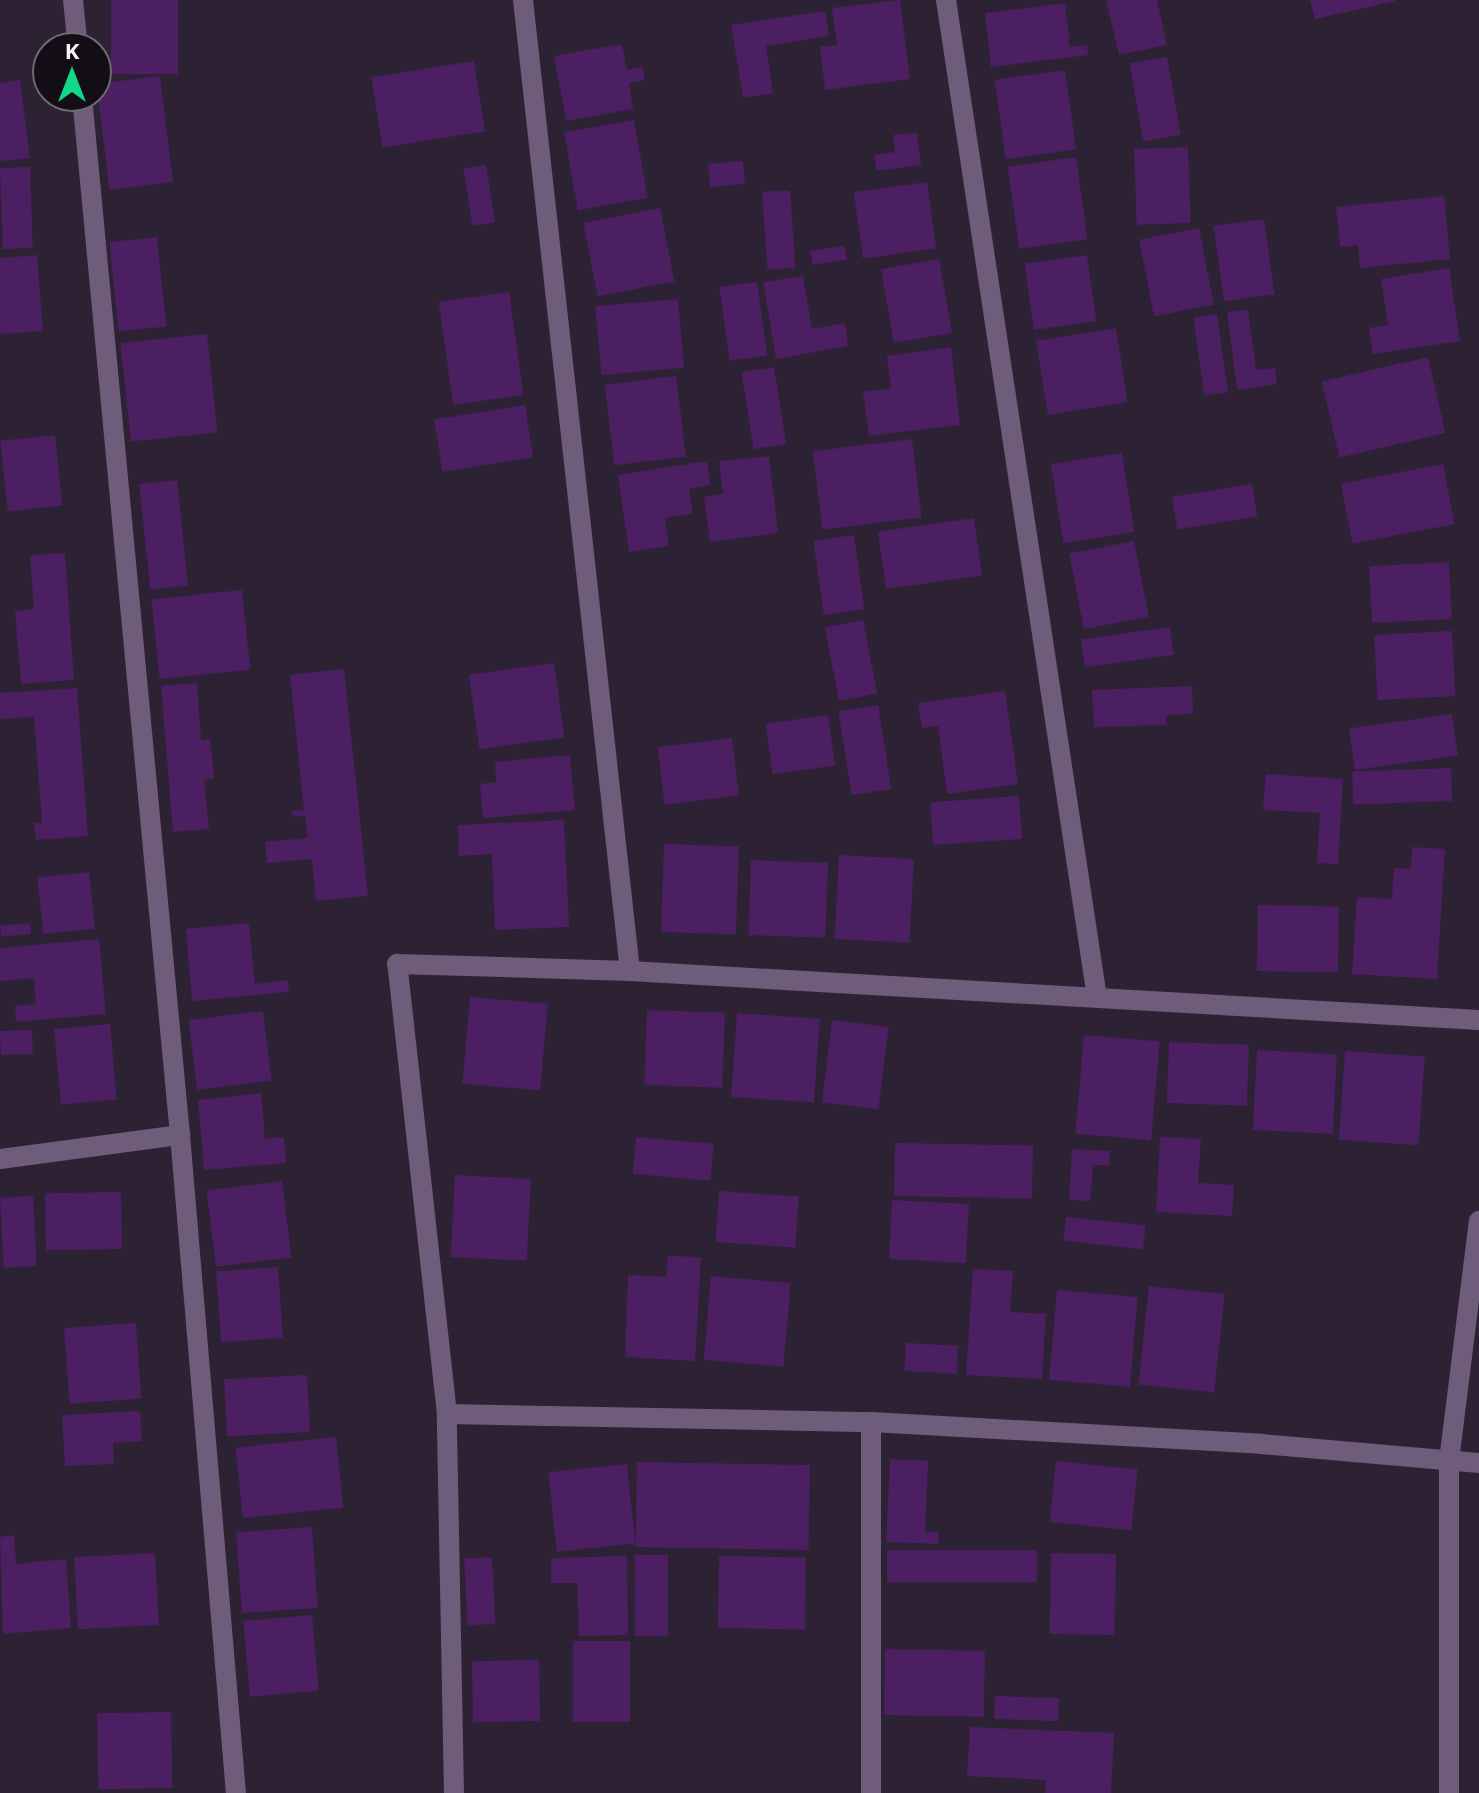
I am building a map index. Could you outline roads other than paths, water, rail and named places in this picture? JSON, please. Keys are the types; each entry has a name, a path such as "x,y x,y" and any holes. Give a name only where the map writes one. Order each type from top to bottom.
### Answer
{"street":[{"path":"73,0 76,32"},
{"path":"523,0 630,971"},
{"path":"946,0 1097,997"},
{"path":"84,112 180,1135 236,1793"},
{"path":"454,1793 447,1414 397,964 630,971 1479,1020"},
{"path":"0,1159 180,1135"},
{"path":"1449,1793 1449,1461 1479,1221"},
{"path":"447,1414 871,1422 1479,1463"},
{"path":"871,1422 871,1793"}]}
